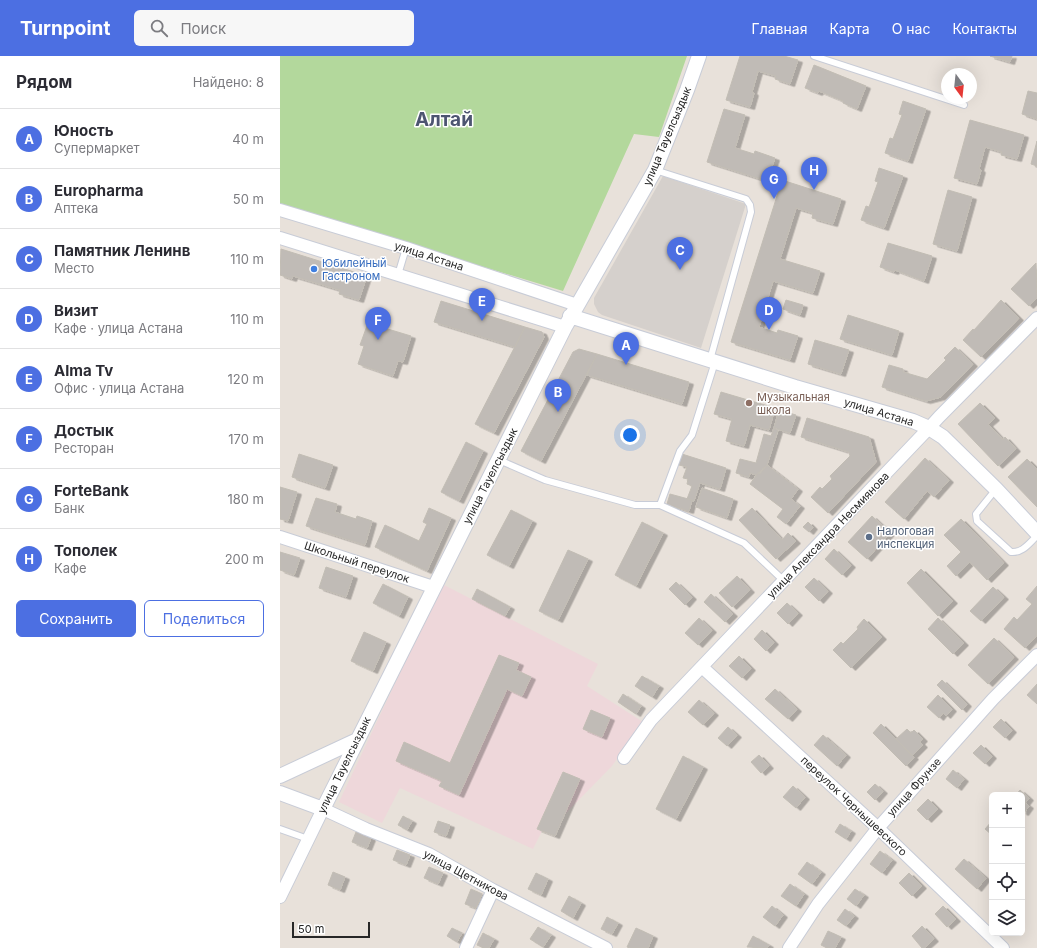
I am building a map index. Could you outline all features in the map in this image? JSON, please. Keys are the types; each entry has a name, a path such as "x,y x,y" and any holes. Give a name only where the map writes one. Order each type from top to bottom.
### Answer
{"street":[{"name":"улица Тауелсыздык","path":"280,896 356,740 571,316 655,170 688,90 700,56"},
{"name":"улица Астана","path":"280,210 406,248 571,316"},
{"name":"улица Астана","path":"280,238 398,275 571,316 795,387 913,421 929,428 943,437 996,489 1037,534"},
{"name":"улица Александра Несмиянова","path":"624,758 651,720 974,381 1037,318"},
{"name":"Школьный переулок","path":"280,537 434,587"},
{"name":"улица Фрунзе","path":"789,948 818,904 878,828 993,699 1037,655"},
{"name":"переулок Чернышевского","path":"702,667 878,828 1003,948"},
{"path":"280,776 356,740"},
{"path":"280,793 323,809"},
{"name":"улица Щетникова","path":"323,809 429,854 493,890 606,948"},
{"path":"466,948 493,890"}],"lane":[{"path":"814,56 964,105"},
{"path":"655,170 746,199 750,205 751,212 692,435 680,451 660,505"},
{"path":"398,275 406,248"},
{"path":"498,460 545,480 635,505 660,505 744,544 784,581"},
{"path":"996,489 976,514 977,521 1011,552 1022,550 1037,534"},
{"path":"280,829 308,838"}],"shaded area":[{"path":"663,176 746,204 701,348 602,315 598,312 594,304 594,298"},
{"path":"442,584 598,664 587,686 643,722 612,766 565,814 555,836 542,831 533,849 400,788 382,823 339,802"}],"green space":[{"path":"280,56 687,56 659,137 634,134 563,291 280,205"}],"building":[{"path":"740,56 784,56 798,60 790,84 775,79 776,76 758,71 752,92 754,93 750,107 726,100"},
{"path":"990,56 1012,56 1010,62"},
{"path":"814,65 866,86 857,109 843,103 843,101 819,91 818,93 805,88"},
{"path":"1028,91 1037,93 1037,119 1022,114"},
{"path":"903,101 926,109 908,161 885,153 890,138 893,139 902,115 899,114"},
{"path":"724,109 745,115 735,148 754,154 755,151 775,158 767,181 707,162"},
{"path":"970,120 1024,135 1017,159 1001,155 1002,152 985,147 979,169 981,170 977,184 954,178"},
{"path":"1037,141 1037,166 1031,164"},
{"path":"879,168 903,176 884,228 861,220 866,206 869,207 878,182 875,181"},
{"path":"782,180 841,199 833,224 812,218 813,213 796,208 780,259 820,271 813,293 773,281 759,327 777,333 778,330 798,336 790,360 731,342"},
{"path":"948,190 972,197 957,251 933,244"},
{"path":"888,243 932,256 924,281 895,270 894,272 880,267"},
{"path":"281,249 367,276 359,300 339,294 340,290 293,276 292,279 280,275"},
{"path":"1036,263 1037,298 1029,306 1011,289"},
{"path":"786,300 803,305 800,315 783,309"},
{"path":"1001,300 1019,318 981,357 963,340"},
{"path":"441,301 525,327 515,347 434,322"},
{"path":"848,315 899,331 892,355 840,339"},
{"path":"368,323 411,336 403,362 398,361 393,376 358,364 364,346 360,345"},
{"path":"525,327 542,332 544,337 494,433 475,424"},
{"path":"815,340 849,350 841,374 808,364"},
{"path":"955,347 973,364 941,397 926,401 882,387 889,365 903,369 903,372 927,379 946,360 944,358"},
{"path":"579,349 597,354 541,461 521,451 573,352"},
{"path":"597,354 689,382 682,404 587,375"},
{"path":"721,392 775,408 769,430 750,425 744,446 726,441 732,419 714,414"},
{"path":"980,403 995,418 988,424 1003,440 1005,437 1016,449 998,466 958,424"},
{"path":"779,410 796,415 790,433 774,428"},
{"path":"807,418 869,437 876,462 828,513 811,497 820,487 822,489 832,479 830,476 850,456 849,452 801,437"},
{"path":"774,428 778,430 767,465 756,475 750,473 749,477 736,473 740,459 756,463 764,434 771,436"},
{"path":"466,442 483,451 459,501 441,492"},
{"path":"299,454 333,465 325,488 292,477"},
{"path":"682,454 726,468 720,489 700,483 694,501 687,499 692,486 687,484 688,479 683,478 687,467 679,465"},
{"path":"925,458 949,480 934,497 927,491 904,519 885,502"},
{"path":"1027,459 1037,469 1037,507 1008,477"},
{"path":"767,465 798,489 791,499 800,506 786,524 777,517 783,509 750,484 758,473 760,474"},
{"path":"280,487 297,492 288,521 280,519"},
{"path":"702,488 733,499 727,518 696,507"},
{"path":"670,494 692,500 689,511 667,504"},
{"path":"316,498 337,504 335,512 356,519 357,516 372,521 365,545 306,526"},
{"path":"429,508 451,518 427,571 375,547 385,525 419,541 427,524 423,522"},
{"path":"752,508 782,540 788,533 796,541 776,559 739,520"},
{"path":"511,510 532,521 509,566 487,555"},
{"name":"Налоговая инспекция","path":"872,516 890,533 867,559 848,542"},
{"path":"961,519 1004,563 987,580 970,562 956,576 947,566 961,552 944,535"},
{"path":"642,522 663,533 636,586 615,575"},
{"path":"808,522 813,527 809,532 803,527"},
{"path":"834,549 851,565 842,575 825,559"},
{"path":"568,550 588,559 558,620 539,611"},
{"path":"280,552 300,558 294,575 280,570"},
{"path":"326,567 353,576 346,597 319,588"},
{"path":"921,569 953,601 938,616 907,583"},
{"path":"737,576 750,590 732,607 719,593"},
{"path":"814,578 828,591 819,601 805,587"},
{"path":"676,582 692,597 685,605 669,589"},
{"path":"383,584 408,597 399,616 373,603"},
{"path":"1037,586 1037,635 1025,648 1004,629 1014,617 1017,620 1032,604 1026,599"},
{"path":"993,587 1004,597 981,621 970,611"},
{"path":"477,589 510,607 505,616 472,599"},
{"path":"711,594 733,614 725,622 704,602"},
{"path":"787,603 798,613 788,624 777,613"},
{"path":"699,618 712,630 698,645 685,633"},
{"path":"938,618 964,643 953,654 928,629"},
{"path":"864,619 882,637 851,668 833,650 841,642 843,644 858,629 857,627"},
{"path":"762,630 774,642 766,651 754,639"},
{"path":"364,632 386,642 373,671 351,661"},
{"path":"994,638 1014,657 988,684 968,665"},
{"path":"499,655 519,663 516,670 531,677 522,696 507,689 459,795 439,786 442,781 396,761 404,742 450,763"},
{"path":"739,656 751,668 742,678 729,666"},
{"path":"642,676 659,686 652,697 635,686"},
{"path":"942,680 967,704 962,710 937,685"},
{"path":"1037,684 1037,704 1027,695"},
{"path":"775,689 797,709 788,719 765,699"},
{"path":"623,694 641,706 636,714 618,702"},
{"path":"938,695 952,709 946,716 943,713 939,718 927,707"},
{"path":"699,700 714,713 703,725 688,712"},
{"path":"591,710 610,718 602,737 583,729"},
{"path":"1001,719 1012,730 1005,738 993,727"},
{"path":"881,724 914,757 906,766 873,733"},
{"path":"728,727 737,735 727,746 718,738"},
{"path":"907,729 911,733 914,730 923,739 920,742 923,745 912,756 896,739"},
{"path":"823,735 846,755 837,766 814,745"},
{"path":"981,745 992,756 985,764 973,753"},
{"path":"759,755 769,766 761,773 751,762"},
{"path":"683,756 703,767 676,819 656,809"},
{"path":"953,770 964,779 957,788 946,779"},
{"path":"563,772 580,779 555,836 537,829"},
{"path":"875,784 883,791 875,800 867,792"},
{"path":"793,786 805,797 796,808 783,797"},
{"path":"1025,794 1029,798 1025,803"},
{"path":"928,799 938,809 927,820 917,810"},
{"path":"1025,803 1029,806 1025,812"},
{"path":"403,816 412,821 407,830 398,825"},
{"path":"438,821 450,825 446,836 434,832"},
{"path":"840,824 851,831 846,839 835,832"},
{"path":"989,824 989,832 985,829"},
{"path":"356,832 371,838 367,848 352,842"},
{"path":"397,850 410,855 406,865 393,860"},
{"path":"880,851 892,860 882,873 870,864"},
{"path":"964,859 986,878 977,889 955,869"},
{"path":"807,862 821,872 812,884 798,874"},
{"path":"429,867 443,873 438,884 424,878"},
{"path":"333,872 345,877 340,890 328,885"},
{"path":"536,873 548,879 541,895 528,889"},
{"path":"909,873 922,886 912,896 899,883"},
{"path":"790,884 804,894 796,906 781,896"},
{"path":"471,889 482,894 476,908 465,904"},
{"path":"855,889 864,895 856,906 847,899"},
{"path":"569,896 581,903 573,918 561,911"},
{"path":"772,906 783,915 775,926 763,917"},
{"path":"943,906 956,919 947,927 935,914"},
{"path":"845,909 854,916 846,926 837,920"},
{"path":"607,917 618,923 612,934 601,929"},
{"path":"922,926 934,939 924,948 922,948 912,936"},
{"path":"538,927 551,935 543,947 530,939"},
{"path":"452,928 462,933 457,942 447,936"},
{"path":"636,928 653,936 648,948 627,947"},
{"path":"828,931 841,937 835,948 827,948 821,945"},
{"path":"483,933 494,939 489,948 484,948 477,945"},
{"path":"753,936 769,945 767,948 747,947"}],"place":[{"name":"Тополек","path":"814,190"},
{"name":"ForteBank","path":"774,199"},
{"name":"Юбилейный Гастроном","path":"314,269"},
{"name":"Памятник Ленинв","path":"680,270"},
{"name":"Alma Tv","path":"482,321"},
{"name":"Визит","path":"769,330"},
{"name":"Достык","path":"378,340"},
{"name":"Юность","path":"626,365"},
{"name":"Музыкальная школа","path":"749,403"},
{"name":"Europharma","path":"558,412"},
{"name":"Налоговая инспекция","path":"869,537"}],"district":[{"name":"Алтай","path":"444,119"}]}
